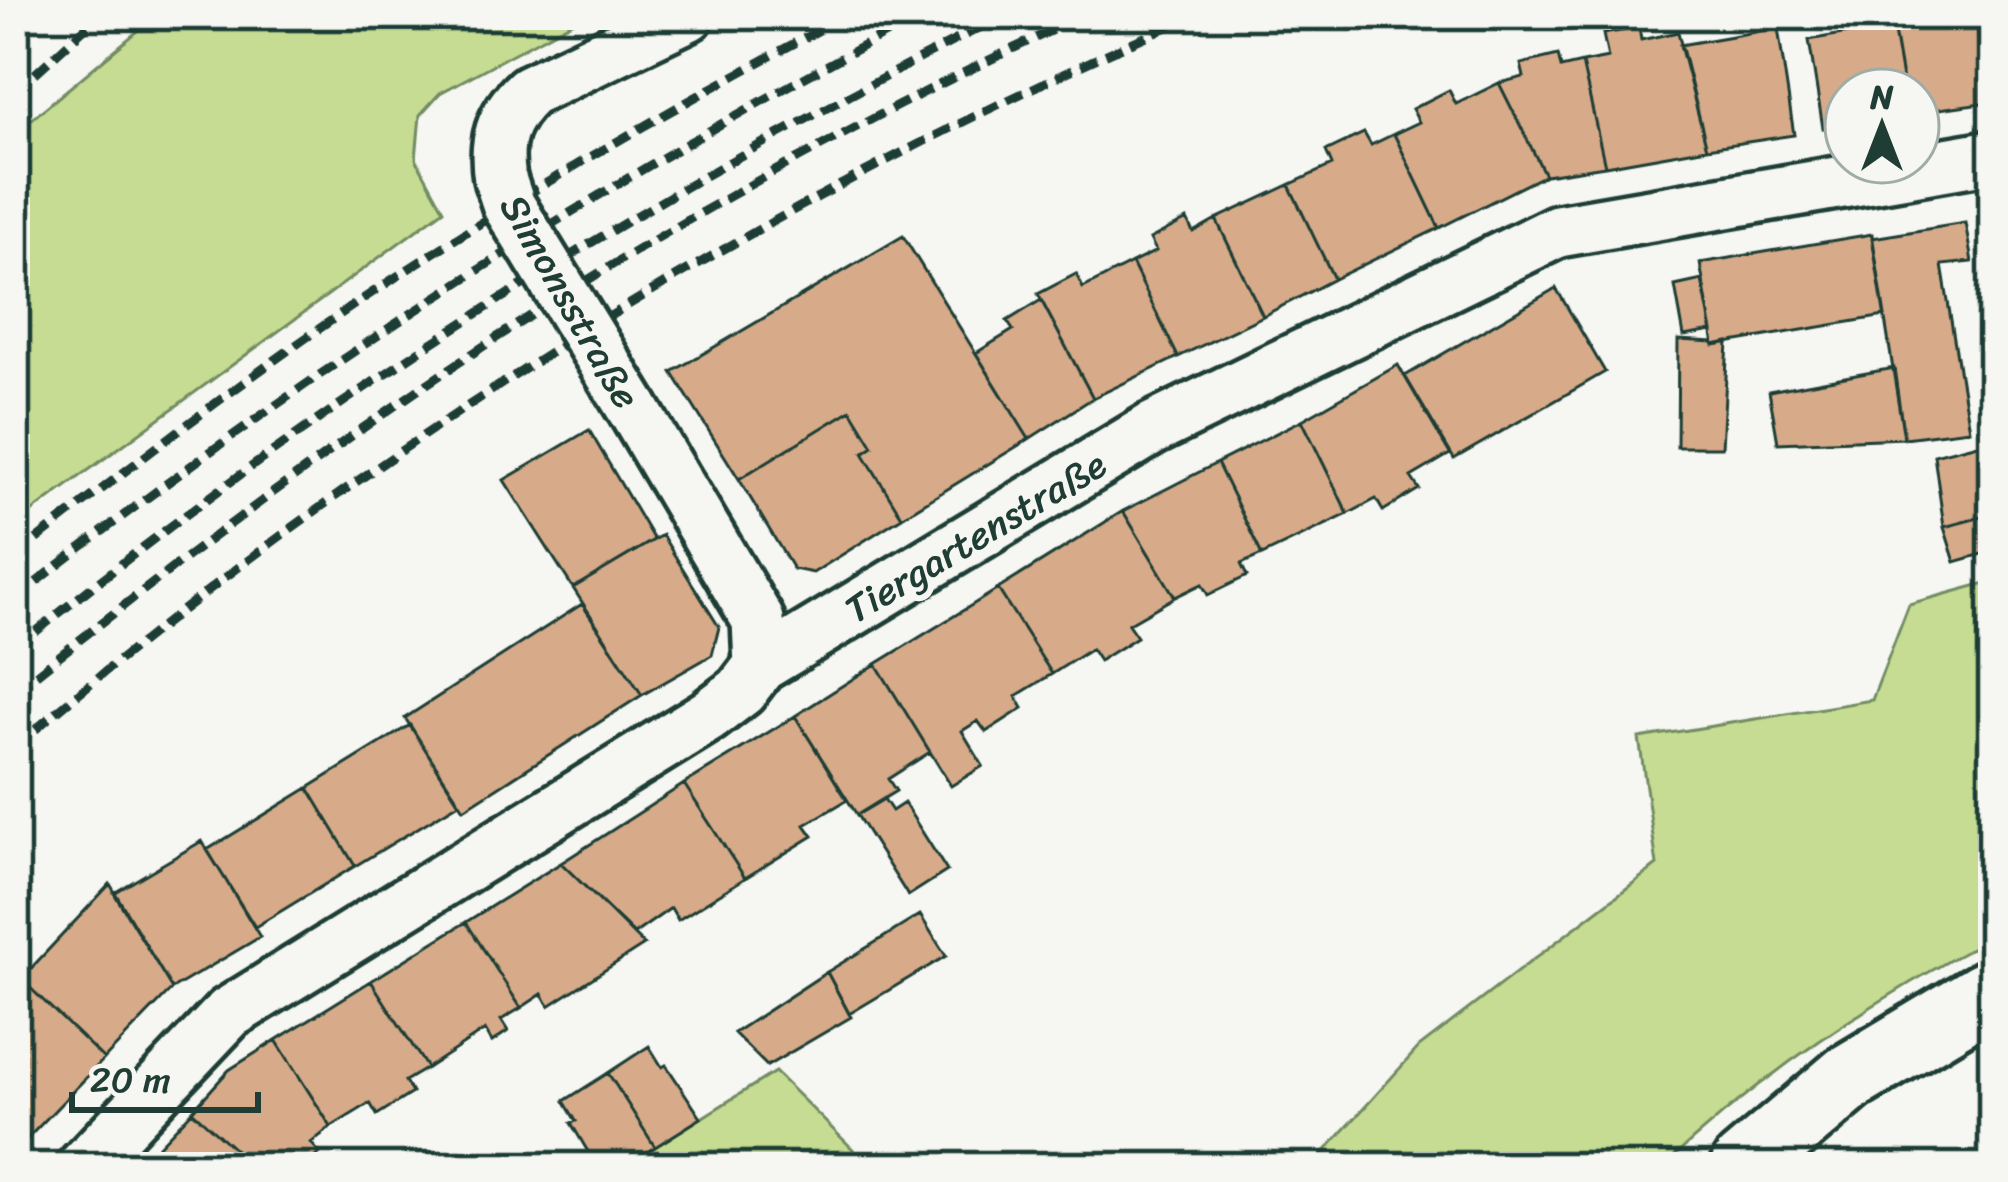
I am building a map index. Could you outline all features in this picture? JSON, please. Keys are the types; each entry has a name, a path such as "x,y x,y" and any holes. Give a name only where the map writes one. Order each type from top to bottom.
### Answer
{"street":[{"name":"Simonsstraße","path":"688,15 529,91 511,108 497,142 500,179 509,206 758,620 760,666"},
{"name":"Tiergartenstraße","path":"83,1167 229,1013 708,716 741,691 760,666 1153,429 1558,231 1993,156"},
{"path":"1744,1167 1850,1077 1993,991"}],"green space":[{"path":"157,15 585,15 440,93 420,115 416,159 444,210 15,524 15,133"},
{"path":"1993,581 1993,937 1820,1041 1739,1101 1663,1167 1311,1167 1419,1047 1657,865 1639,738 1872,700 1909,604"},
{"path":"775,1072 871,1167 623,1167"}],"building":[{"path":"1891,15 1975,15 1989,102 1942,109 1942,66 1900,66"},
{"path":"1975,15 1993,15 1993,101 1989,102"},
{"path":"1893,25 1900,66 1822,66 1822,122 1809,40"},
{"path":"1639,28 1641,40 1678,32 1707,148 1605,166 1582,63 1608,58 1603,34"},
{"path":"1778,28 1794,135 1707,148 1680,45"},
{"path":"1558,55 1561,68 1582,63 1605,166 1545,175 1499,83 1524,77 1521,64"},
{"path":"1499,83 1545,175 1439,228 1394,134 1419,122 1412,109 1449,90 1456,104"},
{"path":"1364,133 1371,145 1394,134 1439,228 1334,279 1289,185 1332,165 1326,151"},
{"path":"1289,185 1334,279 1263,316 1216,219"},
{"path":"1187,219 1193,232 1216,219 1263,316 1178,357 1132,263 1156,251 1150,239"},
{"path":"1965,223 1972,262 1942,265 1969,430 1904,438 1872,238"},
{"path":"1872,234 1885,316 1714,345 1700,263"},
{"path":"903,236 1029,439 902,517 863,453 873,446 851,410 739,479 672,372"},
{"path":"1132,263 1178,357 1093,398 1038,294 1076,274 1083,288"},
{"path":"1702,280 1712,331 1684,336 1675,286"},
{"path":"1556,288 1605,372 1454,459 1405,376"},
{"path":"1041,300 1093,398 1029,439 976,353 1013,330 1007,321"},
{"path":"1678,340 1728,342 1722,447 1677,447"},
{"path":"1398,365 1450,454 1411,477 1419,489 1383,511 1376,499 1348,514 1302,420"},
{"path":"1894,368 1904,438 1778,443 1769,391"},
{"path":"851,410 873,446 863,453 902,517 813,573 793,569 739,479"},
{"path":"1302,420 1348,514 1262,555 1217,463"},
{"path":"589,430 654,540 573,588 504,480"},
{"path":"1993,440 1993,514 1944,527 1934,455"},
{"path":"1217,463 1262,555 1241,564 1247,576 1208,595 1202,584 1175,597 1123,511"},
{"path":"1123,511 1175,597 1128,624 1137,637 1099,661 1091,649 1052,674 998,589"},
{"path":"1993,514 1993,551 1955,562 1944,527"},
{"path":"662,535 719,627 712,655 642,695 573,588"},
{"path":"998,589 1052,674 1016,696 1023,708 986,732 978,721 962,731 983,766 951,786 876,664"},
{"path":"582,604 642,695 464,809 405,718"},
{"path":"876,664 930,752 888,779 896,791 857,815 795,716"},
{"path":"795,716 847,800 805,825 813,836 745,878 684,784"},
{"path":"410,725 459,803 355,866 308,788"},
{"path":"684,784 745,878 678,920 671,908 634,934 561,863"},
{"path":"308,788 355,866 255,927 207,850"},
{"path":"884,799 892,811 904,803 947,871 908,896 857,815"},
{"path":"202,841 260,937 172,989 114,893"},
{"path":"561,863 644,945 549,1006 542,994 521,1008 466,922"},
{"path":"110,884 172,989 104,1059 21,979"},
{"path":"920,915 946,956 849,1014 827,972"},
{"path":"466,922 521,1008 501,1020 508,1031 492,1042 485,1030 427,1068 371,981"},
{"path":"827,972 851,1017 767,1066 734,1033"},
{"path":"21,979 104,1059 26,1140 15,1129 15,985"},
{"path":"371,981 427,1068 405,1081 412,1093 377,1115 370,1103 331,1127 276,1040"},
{"path":"276,1040 331,1127 311,1143 320,1153 304,1167 254,1167 192,1111 229,1070"},
{"path":"649,1046 701,1118 655,1147 608,1073"},
{"path":"608,1073 655,1147 622,1167 597,1167 564,1101"},
{"path":"192,1111 254,1167 139,1167"}],"railway":[{"path":"15,32 33,15"},
{"path":"15,92 99,15"},
{"path":"15,556 261,370 467,231 848,15"},
{"path":"15,599 231,437 455,285 685,145 922,15"},
{"path":"15,649 248,469 492,304 745,153 1005,15"},
{"path":"15,691 303,471 483,346 735,193 908,100 1085,15"},
{"path":"15,747 287,531 577,336 881,164 1195,15"}]}
